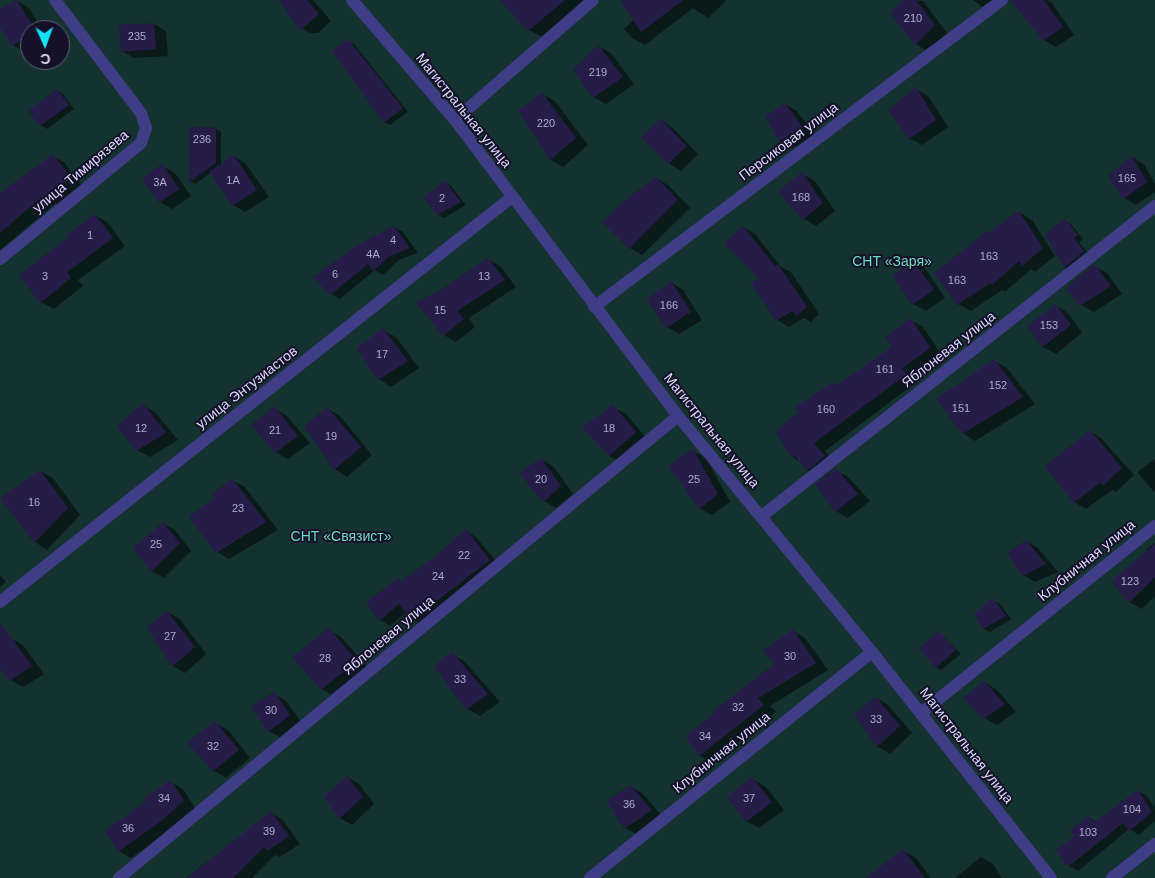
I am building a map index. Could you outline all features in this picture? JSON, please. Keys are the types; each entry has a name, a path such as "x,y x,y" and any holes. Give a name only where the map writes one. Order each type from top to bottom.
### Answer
{"street":[{"name":"улица Тимирязева","path":"0,259 141,143 146,128 142,113 55,0"},
{"name":"Магистральная улица","path":"352,0 455,120 594,307 678,416 762,516 921,713 1045,876"},
{"path":"455,120 593,0"},
{"name":"Персиковая улица","path":"594,307 1002,0"},
{"name":"улица Энтузиастов","path":"0,602 512,197"},
{"name":"Яблоневая улица","path":"762,516 1155,206"},
{"name":"Яблоневая улица","path":"119,878 678,416"},
{"name":"Клубничная улица","path":"921,713 1155,526"},
{"name":"Клубничная улица","path":"590,878 872,652"},
{"path":"1112,878 1155,844"}],"green space":[{"name":"СНТ «Связист»","path":"0,0 1155,0 1155,878 0,878"}],"building":[{"path":"17,0 29,20 20,20 20,41 12,46 0,27 0,9"},
{"path":"279,0 307,0 319,14 300,31"},
{"path":"500,0 565,0 528,31"},
{"path":"620,0 683,0 641,32"},
{"path":"903,0 916,0 935,25 915,45 890,13"},
{"path":"1010,0 1044,0 1063,27 1043,41"},
{"path":"154,23 156,49 121,52 119,25"},
{"path":"348,39 403,108 384,123 332,51"},
{"path":"598,45 623,77 593,98 573,70"},
{"path":"916,87 936,120 909,139 888,110"},
{"path":"57,89 69,105 40,126 28,111"},
{"path":"542,93 576,138 550,160 518,111"},
{"path":"785,103 803,128 779,141 765,117"},
{"path":"660,119 687,146 668,164 641,137"},
{"path":"189,127 216,127 216,163 189,182"},
{"path":"53,154 71,178 44,198 43,196 0,233 0,193"},
{"path":"234,155 257,190 232,206 209,172"},
{"path":"1132,156 1147,182 1123,199 1108,176"},
{"path":"162,164 179,189 159,203 142,178"},
{"path":"802,172 823,203 803,220 778,192"},
{"path":"656,177 678,200 629,249 602,222 631,195"},
{"path":"445,181 461,202 437,215 423,197"},
{"path":"1019,211 1043,248 1022,266 1019,261 992,285 990,283 957,305 934,273 987,231 989,232"},
{"path":"95,214 113,238 67,272 71,278 40,303 19,275 68,237 67,234"},
{"path":"1065,219 1078,235 1074,238 1084,251 1064,268 1045,234"},
{"path":"394,226 410,248 390,256 373,271 368,264 330,295 313,277 360,243"},
{"path":"743,226 775,266 778,264 807,307 797,316 792,311 776,321 751,283 759,278 724,243"},
{"path":"488,258 505,280 457,311 464,319 443,336 416,303 442,289"},
{"path":"912,259 934,290 912,305 893,276"},
{"path":"1094,264 1111,286 1080,306 1066,288"},
{"path":"671,281 691,312 666,328 647,299"},
{"path":"1056,304 1071,325 1042,347 1027,326"},
{"path":"911,318 930,348 902,368 907,374 814,443 825,456 806,471 795,455 792,458 775,431 799,412 795,407 832,382 835,386 892,347 885,337"},
{"path":"383,328 408,361 378,380 356,349"},
{"path":"994,359 1023,397 962,434 936,399"},
{"path":"143,403 166,433 136,451 117,426"},
{"path":"613,405 636,432 609,456 582,427"},
{"path":"274,406 298,436 275,453 251,425"},
{"path":"327,407 361,447 334,470 304,426"},
{"path":"1090,430 1122,468 1103,486 1100,483 1073,503 1045,466"},
{"path":"693,449 718,494 699,509 668,466"},
{"path":"541,458 561,486 543,502 519,473"},
{"path":"836,468 858,494 835,512 815,484"},
{"path":"40,470 68,508 34,543 0,498"},
{"path":"232,478 266,522 216,553 189,517 214,499 211,495"},
{"path":"163,522 180,543 151,572 133,548"},
{"path":"466,529 490,560 412,620 399,604 379,621 366,602 398,578 401,581 431,560"},
{"path":"1026,540 1046,564 1022,576 1007,553"},
{"path":"1155,544 1155,577 1129,603 1111,581"},
{"path":"993,598 1006,616 983,629 974,614"},
{"path":"167,611 195,647 172,667 147,627"},
{"path":"0,623 32,666 10,681 0,669"},
{"path":"329,628 357,661 321,690 292,657"},
{"path":"793,629 816,663 758,698 764,705 699,756 686,736 714,713 713,711 774,664 763,650"},
{"path":"939,631 956,650 935,668 919,648"},
{"path":"452,652 488,694 466,710 434,666"},
{"path":"984,681 1005,704 984,719 963,698"},
{"path":"274,692 290,715 268,732 251,707"},
{"path":"876,697 900,726 877,747 854,714"},
{"path":"215,721 239,750 213,771 187,743"},
{"path":"347,776 363,797 339,819 324,797"},
{"path":"752,777 772,802 746,822 726,797"},
{"path":"171,780 184,801 161,821 118,852 105,831 146,801 144,798"},
{"path":"630,785 652,810 624,829 607,801"},
{"path":"1138,790 1152,812 1129,831 1123,823 1068,867 1055,849 1075,836 1070,830 1088,816 1094,822"},
{"path":"271,811 289,836 267,851 264,847 233,878 187,878"},
{"path":"903,849 925,878 866,878"}],"park label":[{"name":"СНТ «Заря»","path":"892,262"}]}
